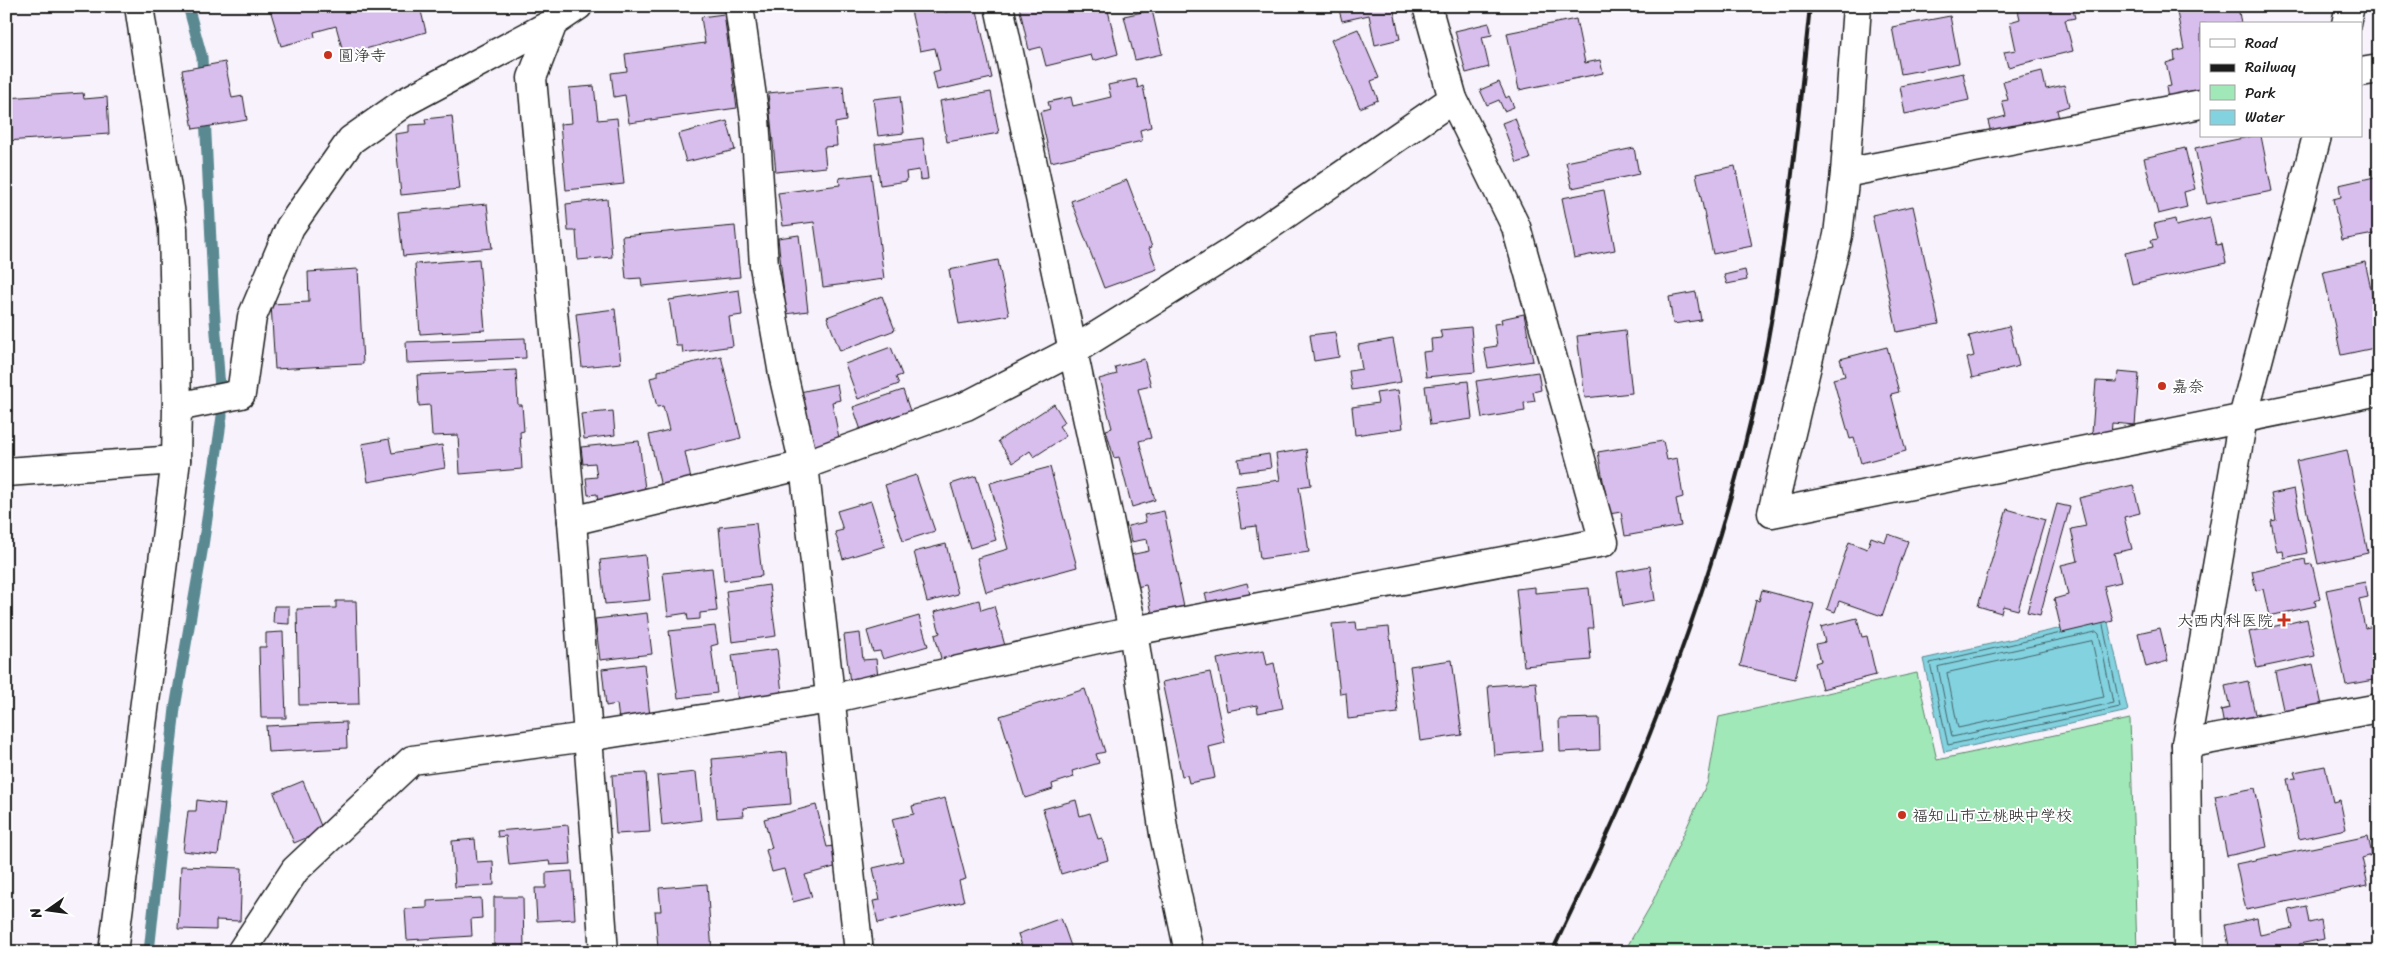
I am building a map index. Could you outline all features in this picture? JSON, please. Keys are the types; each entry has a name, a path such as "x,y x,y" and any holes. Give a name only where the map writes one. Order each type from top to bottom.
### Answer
{"street":[{"path":"113,952 176,460 177,407 173,228 139,6"},
{"path":"177,407 241,394 252,317 290,226 351,140 406,102 553,23 578,6"},
{"path":"739,6 755,118 764,266 783,374 804,466 859,952"},
{"path":"999,6 1133,631 1164,834 1189,952"},
{"path":"241,952 295,870 412,760 587,737 830,699 1133,631 1604,542 1516,227 1453,98 1427,6"},
{"path":"1857,6 1845,174 1838,236 1772,513 2379,391"},
{"path":"2346,22 2350,6"},
{"path":"553,23 532,78 572,521 604,952"},
{"path":"2362,72 2379,69"},
{"path":"572,521 804,466 966,406 1074,350 1225,256 1453,98"},
{"path":"1845,174 2200,104"},
{"path":"2188,952 2186,744 2243,418 2316,138"},
{"path":"6,472 176,460"},
{"path":"2186,744 2379,708"}],"green space":[{"name":"福知山市立桃映中学校","path":"1917,673 1937,760 2130,719 2137,952 1624,952 1651,905 1708,781 1719,717"}],"water":[{"path":"2107,618 2128,711 1944,752 1923,659"}],"building":[{"path":"269,6 425,6 420,7 426,32 344,55 336,26 314,32 315,37 281,46"},
{"path":"910,6 943,6 945,12 976,6 992,78 937,90 933,72 940,70 935,48 920,51"},
{"path":"1019,6 1107,6 1118,54 1093,61 1091,55 1046,66 1041,47 1029,50"},
{"path":"1338,6 1393,6 1400,39 1375,45 1369,15 1342,21"},
{"path":"2017,6 2072,6 2075,18 2065,20 2073,51 2008,67 2004,52 2016,50 2010,22 2020,19"},
{"path":"2203,6 2238,6 2241,22 2200,22 2200,93 2168,99 2166,87 2171,86 2166,63 2175,60 2174,52 2184,49 2177,12"},
{"path":"1152,10 1162,54 1135,60 1124,16"},
{"path":"724,14 737,108 629,123 625,95 614,97 611,73 627,71 625,54 705,43 701,17"},
{"path":"1950,16 1959,63 1901,74 1892,27"},
{"path":"1576,19 1585,63 1600,60 1603,73 1519,90 1507,33"},
{"path":"1489,23 1492,35 1482,37 1489,67 1466,73 1455,31"},
{"path":"1358,29 1379,78 1371,81 1378,100 1360,108 1331,40"},
{"path":"225,62 232,98 243,96 247,120 193,129 182,70"},
{"path":"2042,71 2046,89 2064,85 2069,106 2057,110 2060,123 2027,132 2025,123 2004,129 1992,137 1988,121 2006,116 2002,101 2008,100 2003,81"},
{"path":"1963,73 1969,100 1905,114 1900,86"},
{"path":"1136,79 1138,88 1143,86 1151,127 1140,130 1142,141 1051,162 1040,112 1050,109 1048,102 1071,97 1073,106 1111,97 1108,85"},
{"path":"1499,82 1506,98 1509,96 1514,107 1504,111 1499,100 1487,105 1480,90"},
{"path":"594,86 598,120 617,118 624,184 566,190 560,124 572,123 569,88"},
{"path":"843,86 846,121 835,123 837,146 824,147 826,167 776,172 768,93"},
{"path":"991,92 999,133 947,142 940,101"},
{"path":"83,93 84,99 107,97 109,134 6,141 6,98"},
{"path":"900,96 904,133 878,136 873,99"},
{"path":"452,116 460,189 401,195 395,134 409,132 409,125 426,124 425,119"},
{"path":"1515,118 1530,159 1517,163 1502,123"},
{"path":"727,121 735,150 686,162 678,134"},
{"path":"923,138 928,179 920,180 919,170 906,172 907,181 880,185 875,144"},
{"path":"2243,138 2261,138 2272,191 2207,204 2195,148"},
{"path":"1634,148 1639,174 1572,188 1566,162"},
{"path":"2185,148 2195,189 2184,192 2187,207 2158,214 2144,158"},
{"path":"1735,166 1752,246 1713,254 1696,174"},
{"path":"871,174 884,279 823,287 814,222 783,226 778,193 840,185 839,178"},
{"path":"2379,176 2379,233 2342,240 2333,199 2341,197 2339,185"},
{"path":"1127,180 1152,247 1149,248 1157,269 1104,288 1071,201"},
{"path":"1604,190 1615,250 1574,258 1562,198"},
{"path":"607,199 612,257 578,260 576,231 568,231 566,204"},
{"path":"487,204 492,248 403,256 398,212"},
{"path":"1913,206 1939,324 1897,332 1872,215"},
{"path":"2210,218 2216,245 2222,244 2226,263 2132,284 2125,253 2153,247 2151,240 2158,239 2154,224 2175,219 2176,226"},
{"path":"735,226 740,277 642,286 641,278 626,279 622,236"},
{"path":"799,235 808,311 786,314 778,238"},
{"path":"479,259 485,330 420,334 415,264"},
{"path":"998,260 1009,315 959,324 949,270"},
{"path":"2365,262 2379,325 2379,347 2341,355 2323,271"},
{"path":"358,269 363,364 275,369 271,304 309,302 308,272"},
{"path":"1745,270 1747,280 1727,284 1724,275"},
{"path":"739,290 742,315 729,317 733,346 683,353 682,346 676,346 669,300"},
{"path":"1696,292 1701,320 1673,324 1669,297"},
{"path":"882,296 895,330 840,351 827,317"},
{"path":"615,309 621,363 582,367 576,314"},
{"path":"1524,314 1533,361 1488,368 1484,348 1497,346 1494,324 1502,323 1501,319"},
{"path":"2009,326 2019,366 1972,378 1967,358 1974,356 1969,336"},
{"path":"1471,327 1475,372 1426,377 1423,352 1432,351 1431,339 1442,338 1440,330"},
{"path":"1625,330 1632,393 1585,398 1577,336"},
{"path":"1335,332 1339,357 1314,361 1310,335"},
{"path":"525,338 526,358 407,363 406,342"},
{"path":"1393,339 1401,382 1352,390 1349,371 1362,369 1358,345"},
{"path":"891,347 902,375 896,377 899,384 858,399 845,364"},
{"path":"1887,347 1899,392 1891,394 1906,451 1861,463 1854,438 1850,439 1833,379 1845,376 1840,359"},
{"path":"721,356 741,438 685,452 692,484 662,491 649,435 669,430 663,406 657,407 650,378 658,376 658,371"},
{"path":"1144,359 1151,386 1138,389 1151,438 1139,441 1155,500 1132,507 1119,457 1114,458 1106,430 1112,428 1099,379 1117,374 1115,367"},
{"path":"516,370 518,405 522,405 524,431 520,432 522,469 460,474 458,435 432,436 430,405 419,406 417,375"},
{"path":"1538,372 1541,390 1533,392 1535,401 1524,403 1525,411 1482,418 1476,381"},
{"path":"2118,372 2139,374 2135,425 2112,423 2111,435 2092,433 2096,381 2117,382"},
{"path":"1468,381 1472,419 1430,425 1425,386"},
{"path":"837,384 840,400 832,402 841,448 813,454 800,392"},
{"path":"903,390 914,423 864,439 853,407"},
{"path":"1398,390 1403,428 1355,435 1352,407 1378,403 1376,393"},
{"path":"1054,404 1065,422 1059,426 1066,436 1034,457 1030,451 1013,463 998,441"},
{"path":"613,411 615,435 584,439 581,414"},
{"path":"389,439 392,453 442,445 445,468 368,482 362,444"},
{"path":"639,441 646,497 598,502 597,494 588,495 586,478 597,477 595,463 583,464 581,447"},
{"path":"1663,441 1667,460 1677,458 1683,497 1676,499 1681,526 1625,536 1621,512 1609,514 1598,452"},
{"path":"1306,449 1311,485 1299,487 1309,552 1260,559 1256,526 1241,528 1235,486 1280,480 1276,454"},
{"path":"2347,450 2368,553 2318,564 2296,461"},
{"path":"1269,454 1271,468 1240,472 1238,459"},
{"path":"1050,467 1077,567 986,592 977,558 1008,549 990,483"},
{"path":"916,475 935,531 903,541 885,485"},
{"path":"976,476 996,540 970,548 951,484"},
{"path":"2133,485 2140,513 2124,517 2132,549 2114,553 2121,582 2104,586 2113,621 2062,633 2054,599 2068,595 2061,565 2078,561 2071,529 2086,526 2079,498"},
{"path":"2294,489 2307,553 2284,558 2283,551 2277,552 2271,521 2276,520 2271,494"},
{"path":"871,501 885,546 843,559 835,532 843,530 837,511"},
{"path":"2057,504 2070,507 2040,615 2027,612"},
{"path":"2007,509 2045,520 2018,610 2003,606 2001,613 1978,606"},
{"path":"1164,511 1186,617 1154,623 1146,585 1136,587 1130,555 1149,551 1147,539 1131,542 1128,526 1146,522 1144,515"},
{"path":"756,523 762,576 724,581 719,527"},
{"path":"1888,534 1908,541 1882,616 1839,601 1835,612 1827,609 1849,542 1867,549 1871,537 1885,542"},
{"path":"946,544 958,594 927,602 914,552"},
{"path":"645,555 650,600 605,604 600,560"},
{"path":"2305,559 2306,565 2312,564 2320,599 2315,601 2316,606 2269,616 2263,589 2256,591 2252,571"},
{"path":"1650,566 1655,600 1623,606 1617,572"},
{"path":"712,568 717,611 700,613 700,619 688,620 687,613 668,616 663,573"},
{"path":"2365,582 2368,597 2359,599 2365,628 2379,625 2379,679 2346,685 2326,590"},
{"path":"1247,583 1251,598 1210,610 1205,594"},
{"path":"769,585 776,636 732,642 726,591"},
{"path":"1535,587 1535,593 1589,588 1593,628 1588,628 1591,660 1524,666 1516,589"},
{"path":"1762,590 1814,604 1795,679 1740,666 1756,600 1759,601"},
{"path":"979,600 981,610 994,606 1007,653 944,670 935,635 940,633 934,612"},
{"path":"336,601 356,601 359,704 299,705 297,609 336,608"},
{"path":"274,606 289,606 289,624 273,623"},
{"path":"647,613 652,654 600,660 595,619"},
{"path":"919,616 928,646 883,659 880,651 873,652 867,631"},
{"path":"1857,618 1862,637 1867,636 1876,675 1822,689 1815,663 1821,661 1816,644 1825,642 1821,627"},
{"path":"2307,619 2315,656 2257,668 2249,632"},
{"path":"1356,622 1357,630 1389,627 1398,713 1348,719 1346,693 1340,694 1332,624"},
{"path":"715,626 718,644 711,646 717,693 678,698 669,631"},
{"path":"2160,628 2168,661 2146,667 2138,633"},
{"path":"283,632 286,718 261,718 259,647 266,647 266,633"},
{"path":"860,633 863,660 876,659 880,696 852,699 844,635"},
{"path":"777,649 783,702 738,702 732,655"},
{"path":"1264,650 1267,665 1274,663 1283,708 1258,713 1257,705 1227,711 1217,659"},
{"path":"1452,660 1462,735 1420,741 1410,666"},
{"path":"644,664 650,716 619,720 617,704 606,706 602,669"},
{"path":"2313,664 2324,715 2286,723 2275,672"},
{"path":"1210,672 1225,743 1209,747 1215,778 1189,783 1187,775 1182,776 1162,682"},
{"path":"2248,681 2255,714 2259,713 2262,729 2226,736 2221,710 2230,708 2225,686"},
{"path":"1536,682 1542,751 1494,755 1488,686"},
{"path":"1085,689 1105,752 1096,754 1099,763 1072,771 1074,777 1052,784 1053,789 1025,798 1000,716"},
{"path":"1599,718 1600,750 1560,752 1559,719"},
{"path":"346,722 347,748 268,752 266,726"},
{"path":"787,752 791,804 743,808 744,816 717,818 712,759"},
{"path":"2325,766 2333,802 2340,800 2346,829 2299,839 2287,779 2296,778 2294,772"},
{"path":"696,772 701,820 662,825 657,776"},
{"path":"646,773 650,832 616,834 612,775"},
{"path":"303,781 323,831 294,843 274,793"},
{"path":"2255,788 2267,847 2227,856 2215,796"},
{"path":"945,798 966,879 959,881 964,901 878,923 873,901 880,900 873,868 903,861 892,819 914,814 912,806"},
{"path":"197,800 225,804 218,855 183,851 188,811 196,811"},
{"path":"1076,800 1080,816 1090,813 1098,839 1102,838 1108,860 1061,874 1043,809"},
{"path":"816,805 827,847 833,846 838,866 805,875 812,897 793,902 784,869 772,872 766,850 772,848 764,819"},
{"path":"568,825 571,864 550,865 549,861 509,865 506,836 498,837 497,831"},
{"path":"2368,836 2372,855 2362,858 2368,885 2246,910 2236,864"},
{"path":"475,839 477,862 493,861 494,885 455,887 452,841"},
{"path":"181,866 242,868 240,921 216,920 216,930 178,929"},
{"path":"572,871 575,919 537,921 535,888 546,888 546,873"},
{"path":"707,884 712,952 664,952 664,948 658,948 655,911 661,911 659,888"},
{"path":"494,897 523,897 524,952 494,952"},
{"path":"481,898 482,918 471,919 472,936 407,940 405,909 427,908 427,901"},
{"path":"2306,906 2309,923 2321,920 2324,939 2299,944 2301,952 2230,952 2225,925 2257,918 2260,935 2293,928 2289,910"},
{"path":"1061,918 1073,952 1024,952 1018,934"},
{"path":"448,945 449,952 400,952"}],"waterway":[{"path":"188,6 202,57 203,80"},
{"path":"149,952 175,708 203,546 222,416 214,306 205,114"}],"railway":[{"path":"1552,952 1609,831 1648,740 1704,586 1735,481 1749,428 1770,329 1790,191 1810,6"}],"place":[{"name":"圓浄寺","path":"328,55"},
{"name":"嘉奈","path":"2162,386"},
{"name":"大西内科医院","path":"2284,620"},
{"name":"福知山市立桃映中学校","path":"1902,815"}]}
